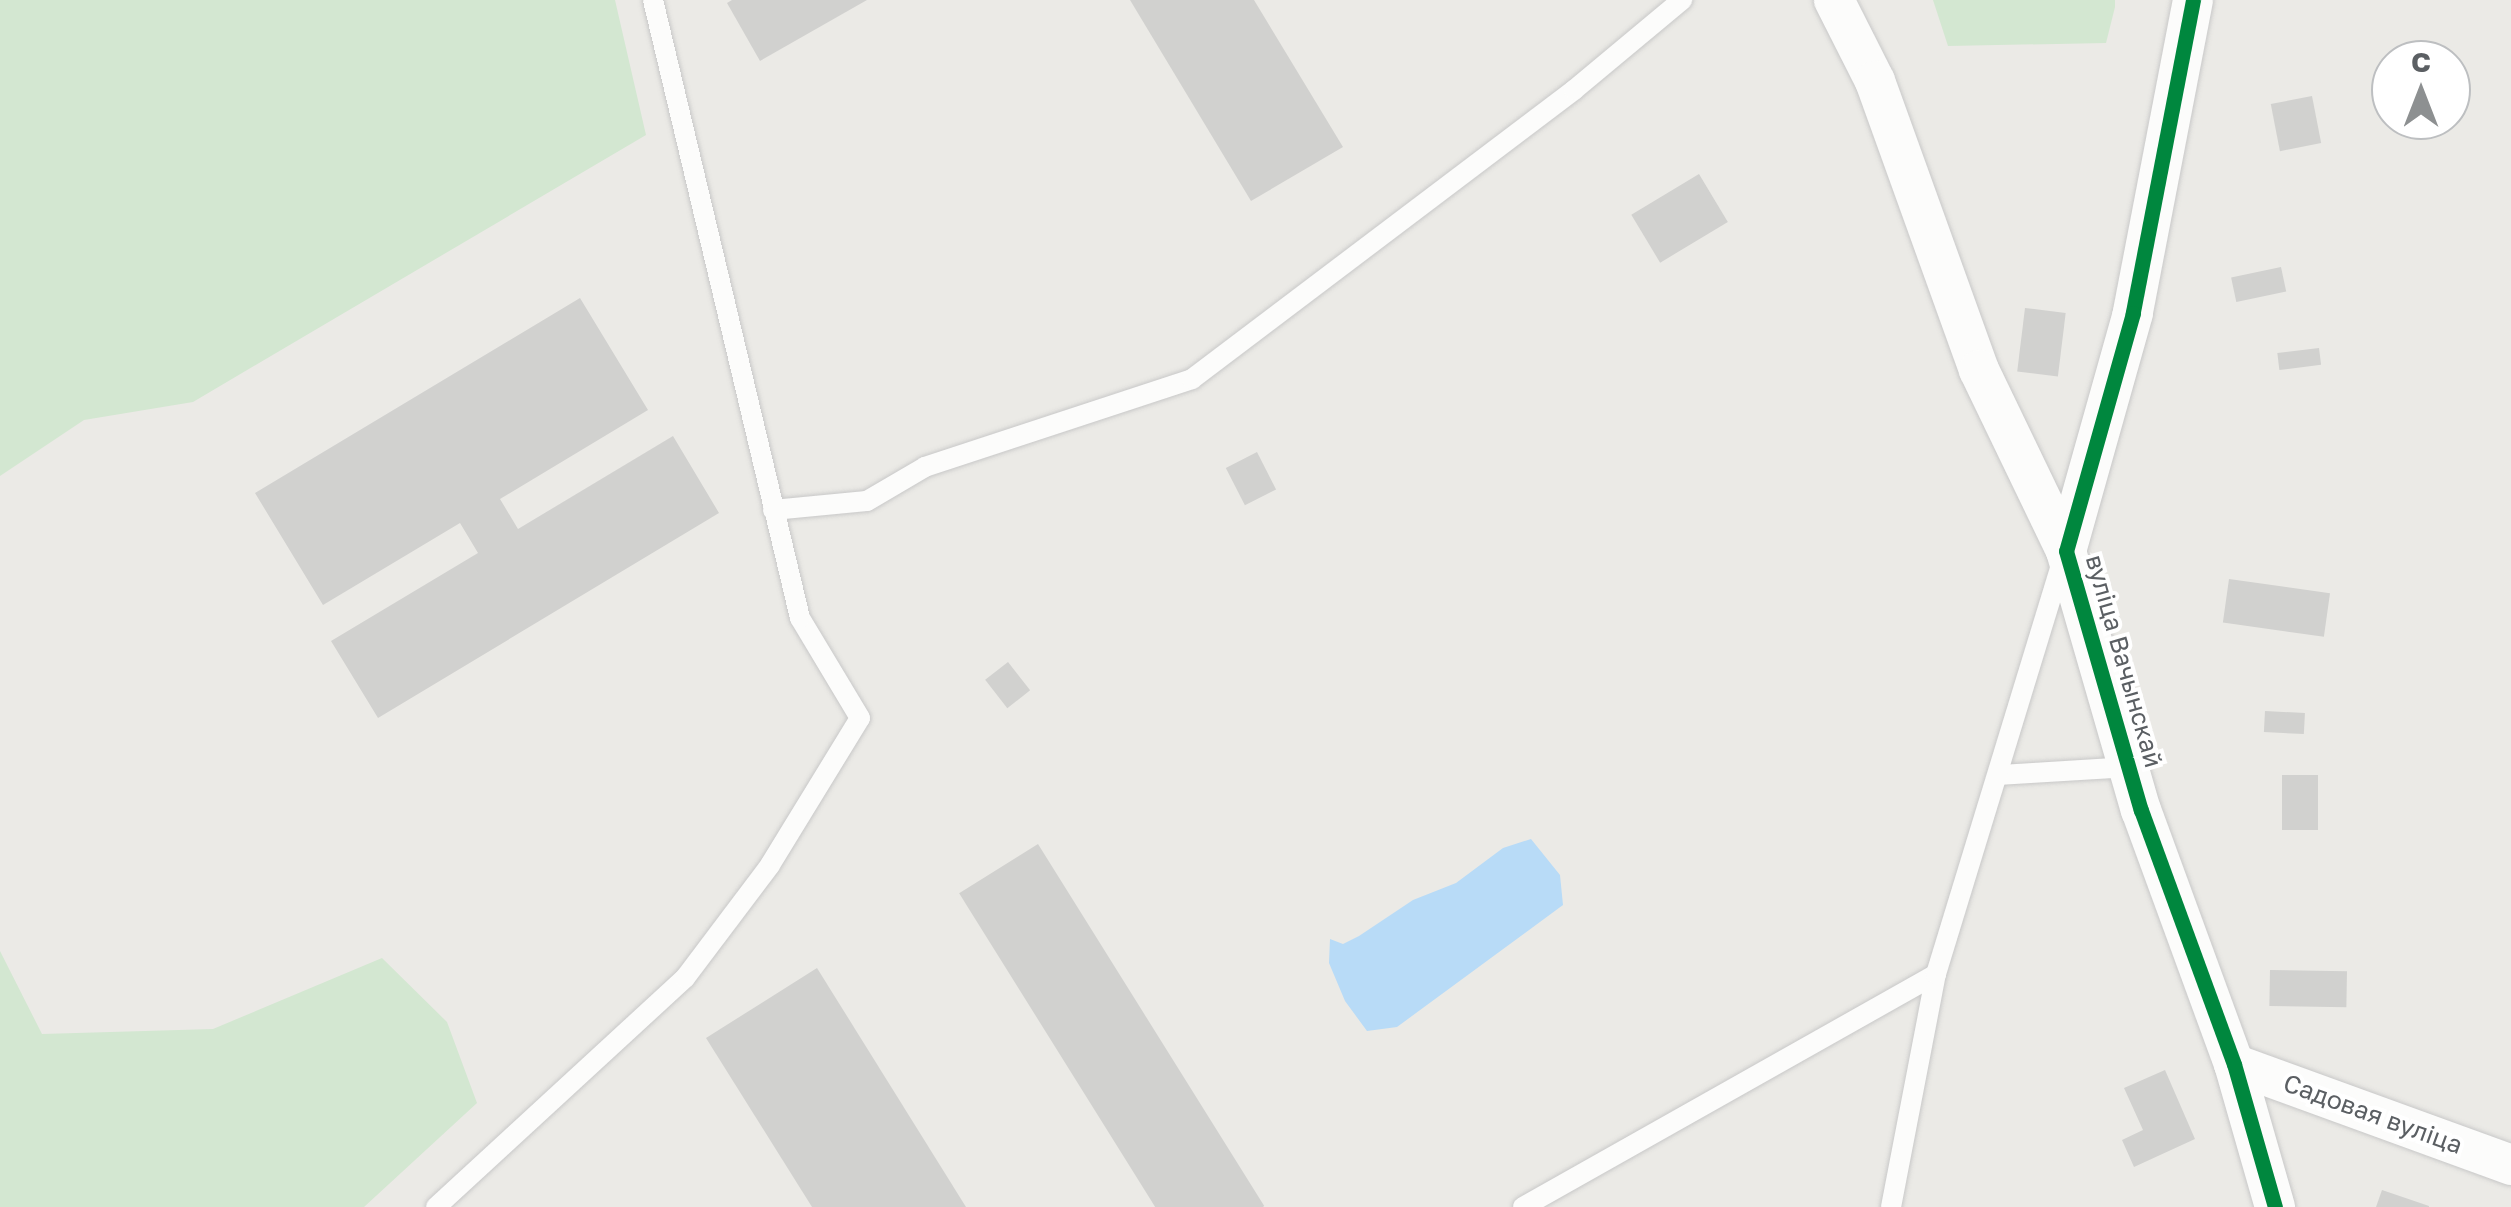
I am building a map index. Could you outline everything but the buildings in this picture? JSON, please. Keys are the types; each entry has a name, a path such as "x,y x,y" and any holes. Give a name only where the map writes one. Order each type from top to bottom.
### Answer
{"street":[{"path":"1834,0 1875,81 1979,370 2066,552"},
{"name":"вуліца Вачынскай","path":"2193,0 2132,314 2066,552 2128,767 2234,1064 2275,1207"},
{"name":"Садовая вуліца","path":"2234,1064 2511,1165"}],"lane":[{"path":"436,1207 686,978 770,865 860,718 800,618 654,0"},
{"path":"773,510 867,502 925,467 1192,379 1574,90 1682,0"},
{"path":"1891,1207 1936,974 2066,552"},
{"path":"1999,776 2128,767"},
{"path":"1523,1207 1936,974"}],"green space":[{"path":"0,0 615,0 646,135 193,402 84,420 0,476"},
{"path":"1933,0 2115,0 2115,7 2106,43 1948,46"},
{"path":"0,951 42,1034 213,1029 382,958 447,1022 477,1103 364,1207 0,1207"}],"water":[{"path":"1531,839 1560,875 1563,905 1397,1027 1367,1031 1345,1001 1329,963 1330,939 1343,944 1413,900 1456,883 1503,848"}],"cycle path":[{"path":"2193,0 2133,313 2066,551 2141,810 2234,1064 2275,1207"}]}
